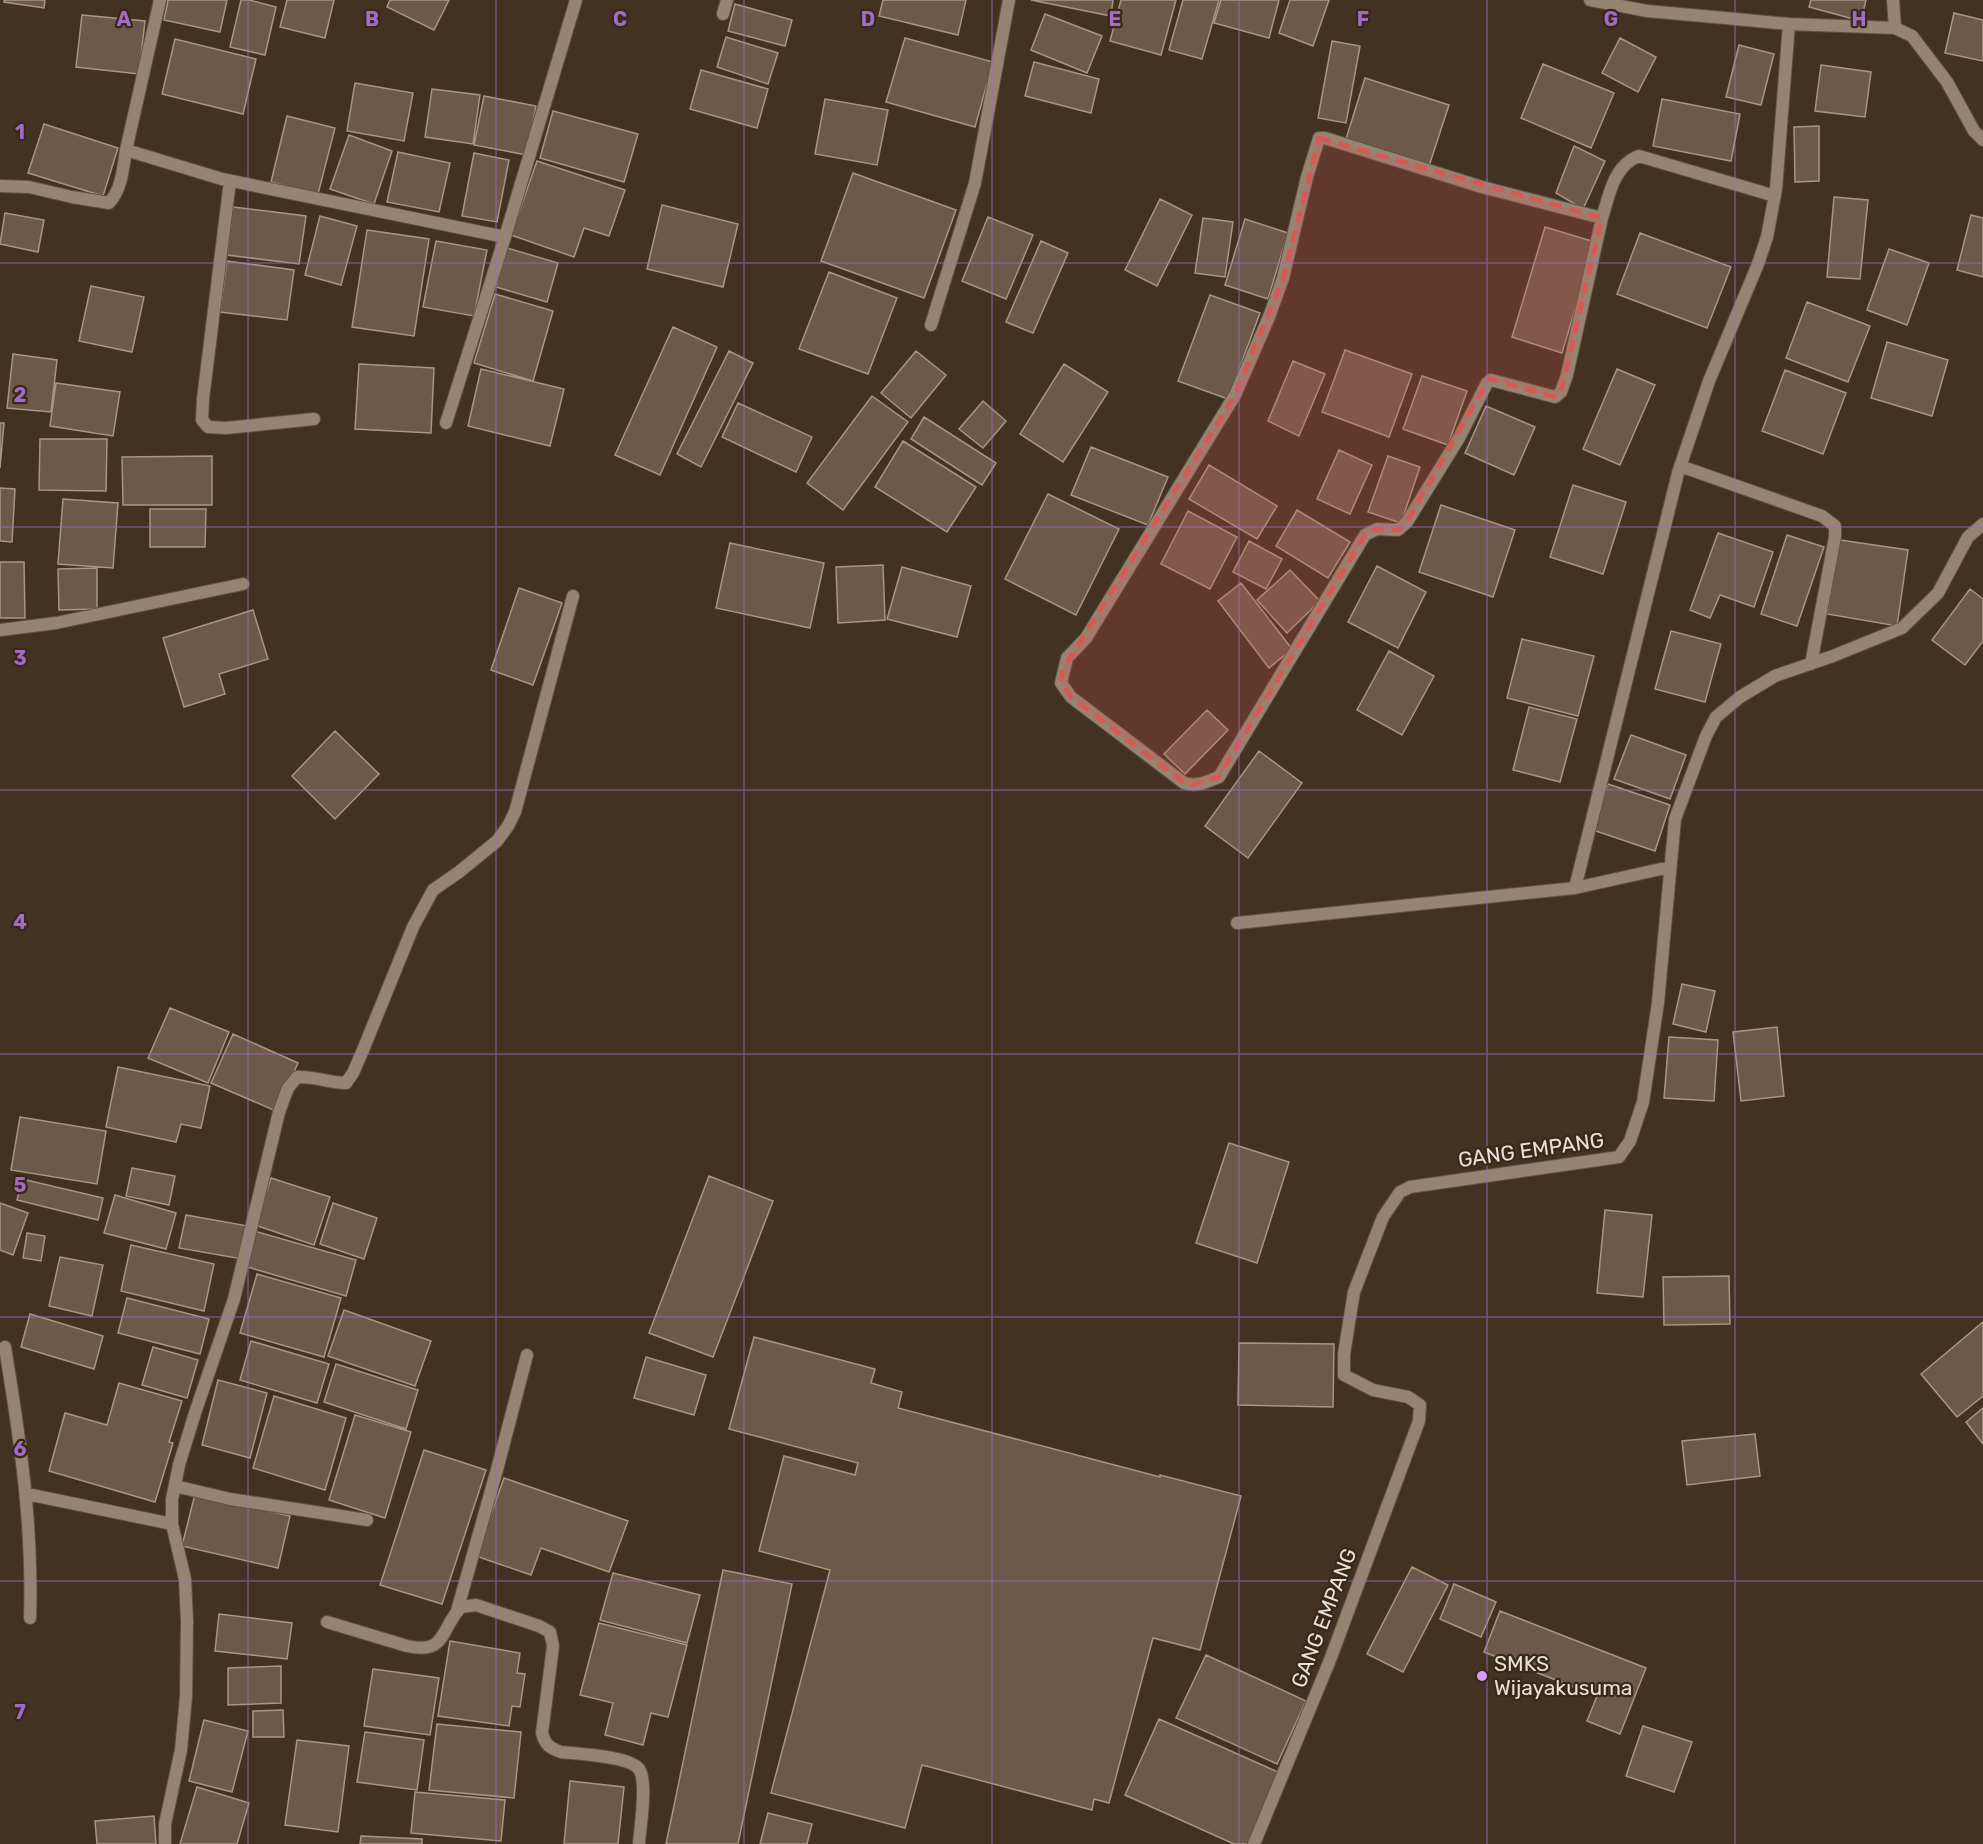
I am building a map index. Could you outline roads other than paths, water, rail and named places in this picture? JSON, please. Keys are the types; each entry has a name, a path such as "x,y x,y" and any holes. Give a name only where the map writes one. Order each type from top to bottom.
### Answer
{"street":[{"path":"0,186 29,187 109,203 115,197 120,185 160,0"},
{"path":"446,423 576,0"},
{"path":"723,14 727,0"},
{"path":"931,325 975,183 1009,0"},
{"path":"1590,0 1647,11 1789,24 1895,28 1912,36 1947,82 1974,131 1983,140"},
{"path":"1893,0 1895,28"},
{"path":"1575,888 1680,466 1709,381 1767,237 1775,196 1789,24"},
{"path":"1602,218 1482,188 1319,138 1307,177 1283,278 1239,386 1086,638 1067,658 1061,683 1071,697 1184,783 1192,785 1205,783 1219,777 1365,535 1377,529 1398,530 1407,522 1459,438 1487,382 1499,381 1555,397 1561,392 1567,375 1602,218 1613,183 1628,160 1639,156 1775,196"},
{"path":"126,150 230,181 505,237"},
{"path":"230,181 202,420 207,427 226,428 314,419"},
{"path":"1680,466 1822,516 1835,526 1835,537 1810,664"},
{"name":"GANG EMPANG","path":"1254,1844 1330,1660 1419,1421 1420,1405 1408,1397 1373,1390 1344,1375 1344,1354 1354,1292 1383,1217 1400,1192 1410,1187 1619,1157 1630,1141 1643,1102 1658,1003 1675,819 1706,736 1716,717 1740,697 1774,676 1902,628 1938,593 1968,537 1983,524"},
{"path":"0,630 56,624 243,584"},
{"path":"165,1844 165,1824 181,1750 186,1697 188,1621 185,1580 172,1524 172,1499 195,1413 234,1299 279,1112 288,1088 297,1077 310,1076 333,1083 346,1083 360,1058 413,927 433,890 497,841 508,826 515,812 573,596"},
{"path":"1237,923 1575,888 1670,867"},
{"path":"5,1347 27,1494 31,1578 30,1618"},
{"path":"457,1611 527,1354"},
{"path":"175,1486 230,1499 367,1520"},
{"path":"27,1494 172,1524"},
{"path":"327,1622 407,1646 432,1648 461,1606 476,1605 539,1626 550,1632 553,1646 542,1733 545,1743 561,1752 624,1761 639,1769 643,1779 639,1844"}],"place":[{"name":"SMKS Wijayakusuma","path":"1482,1676"}]}
